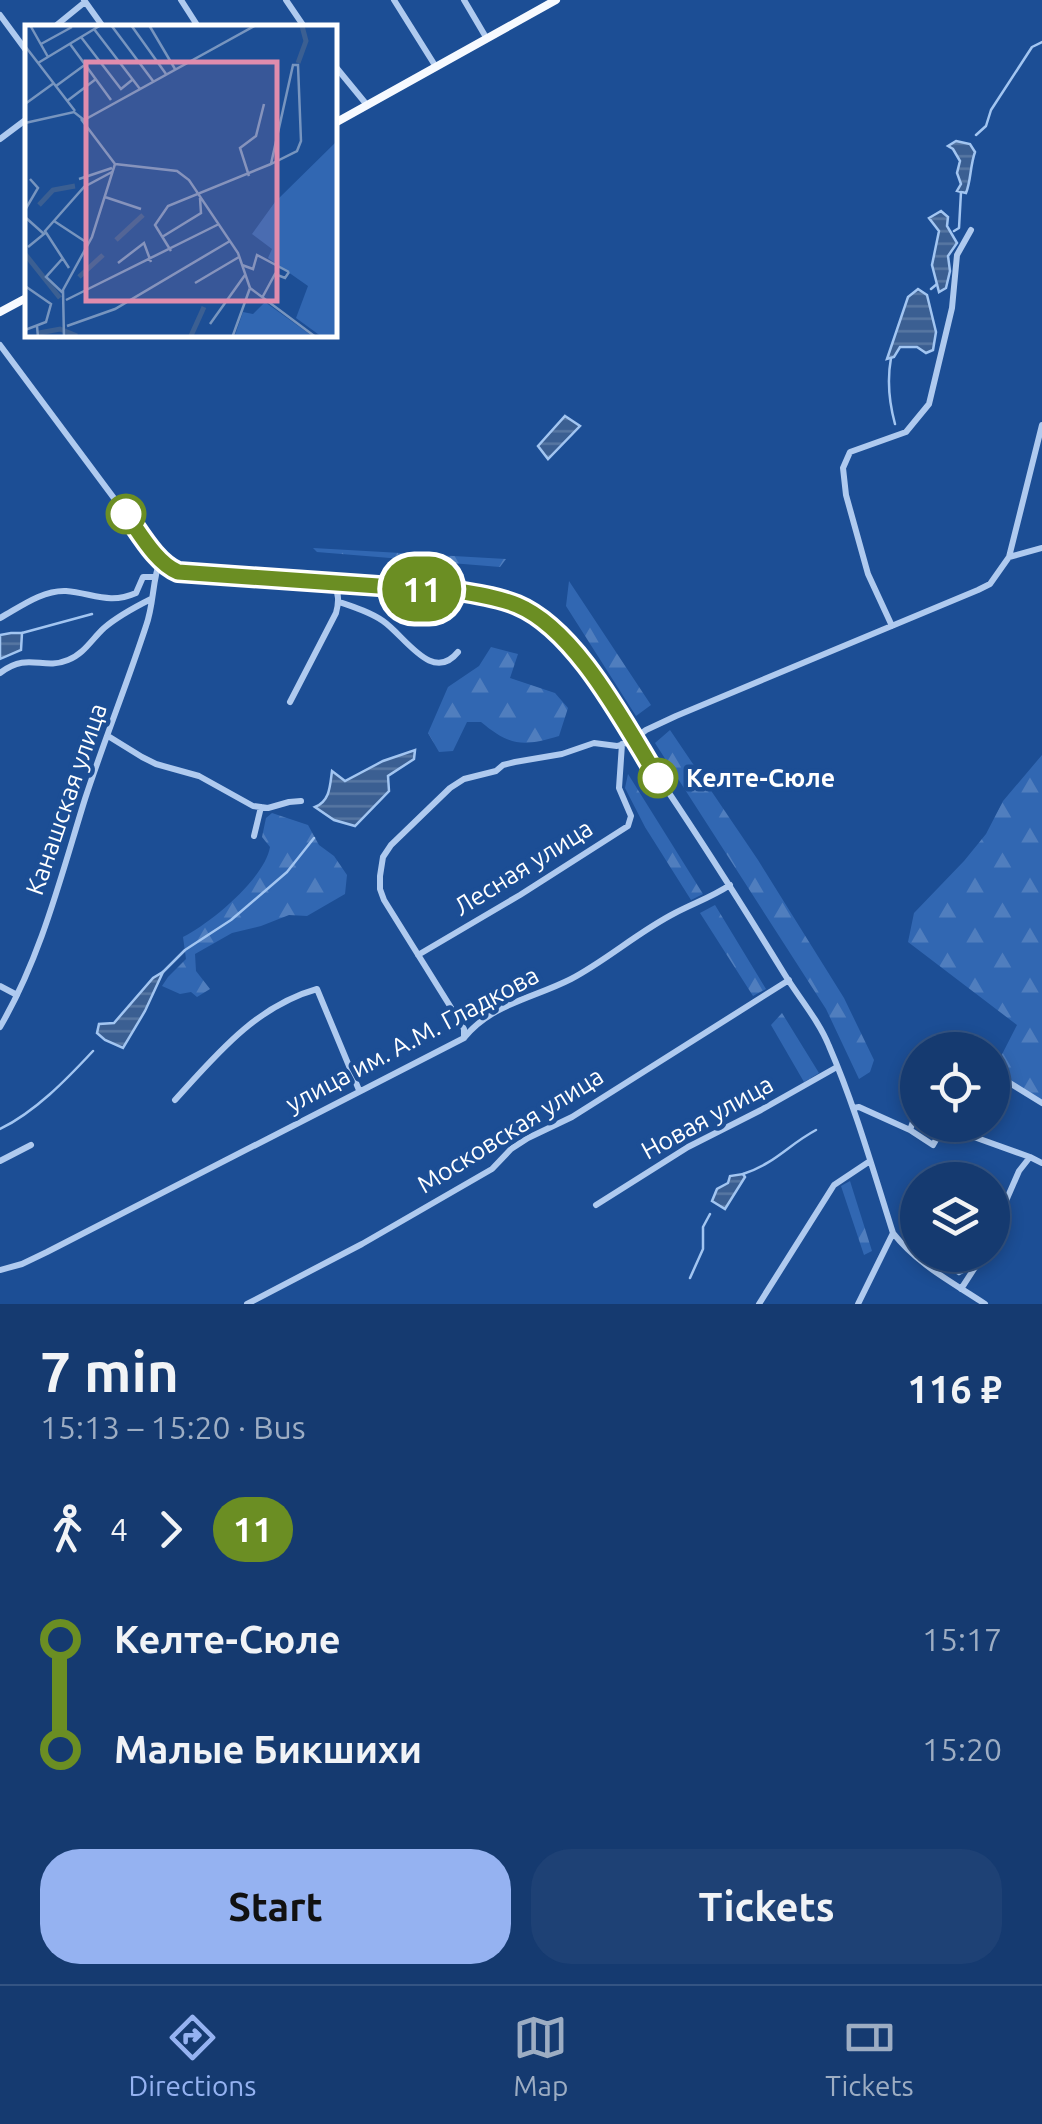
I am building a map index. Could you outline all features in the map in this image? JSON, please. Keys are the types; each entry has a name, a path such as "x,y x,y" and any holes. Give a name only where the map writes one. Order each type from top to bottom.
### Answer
{"main road":[{"path":"338,122 556,0"},
{"path":"1,312 25,298"}],"street":[{"path":"181,0 197,25"},
{"path":"286,0 303,25"},
{"path":"394,0 436,67"},
{"path":"464,0 487,38"},
{"path":"56,25 84,1 102,25"},
{"path":"0,15 25,47"},
{"path":"338,70 367,106"},
{"path":"0,139 25,120"},
{"path":"892,626 868,574 842,468 850,452 906,432 929,404 952,308 956,255 971,230"},
{"path":"0,345 171,570 464,592 521,606 566,643 592,672 828,1042 893,1232 920,1263 985,1304"},
{"path":"464,1038 464,1030 384,900 380,889 383,857 391,845 450,788 464,780 503,765 562,754 594,743 617,746 676,716 990,584 1009,558 1042,424"},
{"path":"1009,558 1042,548"},
{"name":"Канашская улица","path":"0,1028 34,958 148,622 160,560"},
{"path":"0,618 42,595 64,591 122,599 136,593 143,578 154,577"},
{"path":"290,702 336,613 339,602 334,583"},
{"path":"0,673 19,662 67,661 80,654 115,620 152,599"},
{"path":"339,602 380,619 436,664 451,660 458,652"},
{"path":"108,736 156,764 199,776 253,806 300,801"},
{"name":"Лесная улица","path":"418,955 628,826 632,816 619,788 622,744"},
{"path":"254,836 262,807"},
{"name":"улица им. А.М. Гладкова","path":"0,1270 47,1252 464,1038 503,1007 570,979 677,912 730,885"},
{"name":"Московская улица","path":"247,1304 492,1169 528,1138 572,1117 788,980"},
{"path":"0,986 17,995"},
{"path":"175,1100 224,1045 262,1014 316,988 359,1090"},
{"name":"Новая улица","path":"596,1205 688,1148 837,1067"},
{"path":"1010,1084 1042,1104"},
{"path":"853,1108 859,1107 900,1125"},
{"path":"988,1142 1042,1163"},
{"path":"0,1160 31,1145"},
{"path":"1010,1192 1030,1157"},
{"path":"759,1304 834,1185 870,1160"},
{"path":"858,1304 893,1232"},
{"path":"962,1288 972,1272"}],"green space":[{"path":"313,548 506,559 500,567 317,552"},
{"path":"569,581 651,705 636,716 566,606"},
{"path":"491,647 518,654 510,678 555,693 568,708 559,736 517,742 500,736 481,722 467,722 453,751 439,752 428,733 448,687 479,666"},
{"path":"670,730 758,860 844,998 874,1060 870,1072 859,1079 826,1009 655,743"},
{"path":"1042,755 1042,1103 1010,1083 1010,1039 1017,1025 908,942 914,913 986,834 1003,801"},
{"path":"628,774 703,894 691,900 645,827 625,788"},
{"path":"272,813 308,825 319,845 334,856 347,875 345,894 307,916 289,915 232,933 195,954 196,971 210,989 197,997 162,986 186,959 183,937 222,911 258,872 270,847 262,837 266,818"},
{"path":"715,905 766,989 753,996 700,913"},
{"path":"782,1013 819,1073 804,1082 771,1025"},
{"path":"850,1181 872,1251 864,1255 841,1186"}],"shaded area":[{"path":"956,141 970,144 975,152 966,193 957,191 961,184 957,173 960,161 948,146"},
{"path":"941,211 948,217 947,226 957,243 948,256 946,288 939,292 932,265 939,231 929,218"},
{"path":"918,289 927,295 936,332 933,350 926,353 917,347 900,347 894,357 887,359 908,297"},
{"path":"565,416 580,426 548,459 538,446"},
{"path":"22,633 21,650 0,659 0,635"},
{"path":"415,750 414,759 388,776 389,791 355,826 334,820 315,807 326,797 332,771 345,781"},
{"path":"163,972 123,1048 97,1033 99,1024 114,1023 153,978"},
{"path":"730,1176 745,1177 725,1209 712,1201"}],"waterway":[{"path":"976,135 986,126 991,110 1032,47 1042,42"},
{"path":"954,231 959,228 961,192"},
{"path":"931,289 937,284"},
{"path":"891,358 889,391 895,424"},
{"path":"22,633 92,614"},
{"path":"163,972 185,950 231,920 287,872 314,838"},
{"path":"0,1129 38,1104 93,1051"},
{"path":"743,1174 764,1165 816,1130"},
{"path":"690,1278 703,1249 703,1227 710,1214"}],"bus line":[{"name":"11","path":"126,514 160,560 178,572 464,592 521,606 566,643 592,672 658,778"}],"place":[{"name":"Келте-Сюле","path":"658,778"}]}
